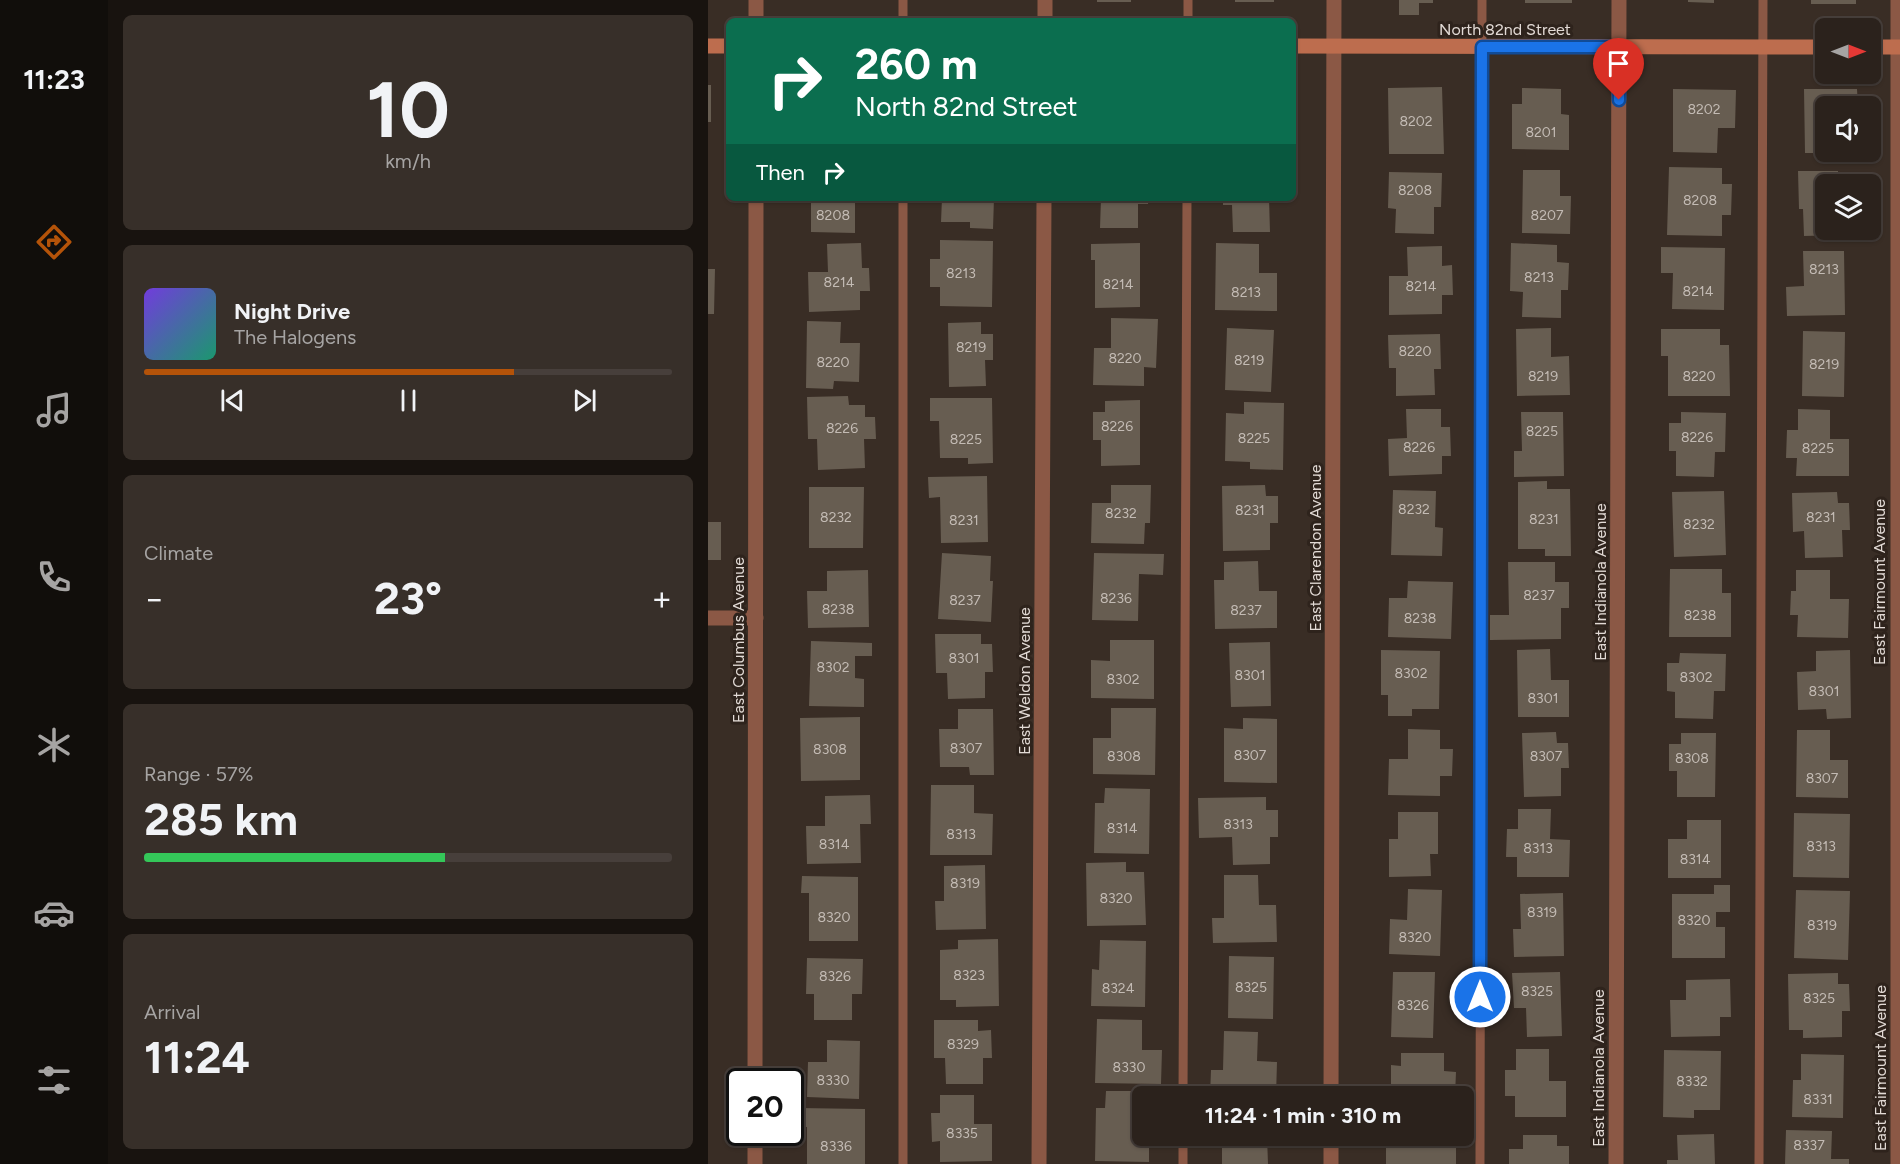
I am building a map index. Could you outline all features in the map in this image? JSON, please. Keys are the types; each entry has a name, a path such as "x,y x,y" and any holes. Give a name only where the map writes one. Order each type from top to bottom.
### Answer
{"street":[{"path":"756,0 756,18"},
{"path":"1045,0 1045,18"},
{"name":"East Clarendon Avenue","path":"1331,1086 1334,0"},
{"name":"East Indianola Avenue","path":"1616,1164 1619,0"},
{"name":"East Fairmount Avenue","path":"1898,0 1898,1164"},
{"path":"708,46 726,46"},
{"name":"North 82nd Street","path":"1296,46 1815,47"},
{"path":"1881,47 1899,47"},
{"name":"East Columbus Avenue","path":"756,201 756,1068"},
{"name":"East Weldon Avenue","path":"1039,1164 1044,201"},
{"path":"708,618 756,618"},
{"path":"755,1146 755,1164"},
{"path":"1331,1146 1331,1164"}],"lane":[{"path":"903,0 903,18"},
{"path":"1188,0 1188,18"},
{"path":"1480,1164 1482,0"},
{"path":"1759,1164 1763,0"},
{"path":"903,201 903,1164"},
{"path":"1184,1086 1187,201"},
{"path":"1183,1146 1183,1164"}],"building":[{"path":"1097,0 1131,0 1131,2 1097,2"},
{"path":"1235,0 1274,0 1274,2 1235,2"},
{"path":"1399,0 1433,0 1433,3 1419,3 1419,15 1399,15"},
{"path":"1525,0 1572,0 1572,3 1525,3"},
{"path":"1688,0 1714,0 1714,3 1688,2"},
{"path":"1811,0 1856,0 1856,4 1811,4"},
{"path":"708,85 711,85 711,122 708,122"},
{"path":"1442,87 1444,154 1389,154 1388,88"},
{"path":"1522,88 1561,89 1561,114 1569,115 1569,150 1512,149 1512,104 1522,104"},
{"path":"1673,89 1736,90 1735,128 1718,128 1717,153 1673,152"},
{"path":"1804,89 1857,89 1857,96 1815,96 1815,153 1805,153"},
{"path":"1669,167 1722,168 1722,184 1732,184 1731,215 1722,215 1722,236 1667,235"},
{"path":"1523,170 1560,170 1560,196 1571,196 1570,234 1522,233"},
{"path":"1798,171 1838,171 1838,174 1815,174 1815,236 1804,236 1803,209 1799,209"},
{"path":"1389,172 1442,173 1441,207 1434,207 1434,234 1395,233 1396,209 1388,208"},
{"path":"811,201 855,201 855,233 811,232"},
{"path":"942,201 994,201 993,229 970,228 970,222 941,222"},
{"path":"1101,201 1148,201 1148,204 1138,204 1138,228 1100,228"},
{"path":"1223,201 1269,201 1270,232 1233,232 1232,205 1223,205"},
{"path":"940,240 993,241 992,307 940,306 940,287 930,287 930,259 940,259"},
{"path":"861,243 862,268 869,268 870,291 860,291 860,310 809,312 808,272 828,272 827,244"},
{"path":"1140,243 1140,307 1095,308 1095,260 1091,260 1091,244"},
{"path":"1216,243 1259,244 1259,273 1277,273 1277,311 1215,310"},
{"path":"1511,243 1557,245 1557,262 1569,263 1568,290 1561,290 1561,318 1522,317 1523,292 1510,291"},
{"path":"1442,246 1442,266 1452,265 1453,295 1442,295 1442,314 1389,315 1389,276 1408,276 1407,247"},
{"path":"1661,247 1725,248 1724,310 1672,309 1673,273 1661,273"},
{"path":"1803,251 1844,251 1845,315 1787,316 1786,287 1804,286"},
{"path":"708,269 715,269 714,314 708,314"},
{"path":"1111,318 1158,319 1156,368 1144,367 1144,386 1093,385 1094,348 1111,348"},
{"path":"807,321 841,322 840,343 860,343 859,382 834,381 833,389 806,388"},
{"path":"981,322 981,334 993,334 993,360 985,360 986,386 949,387 948,323"},
{"path":"1227,328 1274,330 1271,392 1225,390"},
{"path":"1551,328 1551,357 1569,356 1570,395 1517,396 1516,329"},
{"path":"1661,329 1720,329 1720,345 1729,345 1730,396 1668,396 1668,356 1661,356"},
{"path":"1803,331 1845,332 1844,397 1802,396"},
{"path":"1440,334 1441,369 1434,369 1435,395 1396,396 1396,368 1389,368 1388,335"},
{"path":"848,396 849,405 865,405 865,417 875,417 876,439 864,439 865,468 818,470 817,439 808,439 807,397"},
{"path":"930,398 992,398 993,463 968,464 968,458 940,458 939,421 930,421"},
{"path":"1140,400 1140,465 1101,466 1101,440 1093,440 1093,412 1105,412 1105,401"},
{"path":"1244,402 1284,403 1283,470 1250,469 1250,462 1225,461 1226,413 1244,414"},
{"path":"1406,409 1441,409 1441,427 1450,427 1451,456 1442,456 1442,474 1389,476 1388,439 1407,438"},
{"path":"1798,409 1830,410 1830,439 1849,439 1849,476 1796,476 1797,458 1786,458 1787,430 1798,430"},
{"path":"1521,412 1563,412 1564,476 1514,477 1514,451 1522,451"},
{"path":"1681,412 1726,413 1725,452 1715,452 1714,477 1676,476 1676,451 1669,451 1669,423 1681,423"},
{"path":"987,476 988,542 941,543 940,497 929,498 928,477"},
{"path":"1547,481 1547,489 1570,489 1571,556 1545,556 1545,549 1518,549 1518,482"},
{"path":"1111,485 1151,485 1150,523 1145,523 1144,544 1091,543 1092,503 1111,503"},
{"path":"1265,485 1266,496 1278,496 1278,523 1270,523 1270,550 1223,551 1222,486"},
{"path":"809,487 864,487 863,548 809,548"},
{"path":"1393,490 1436,491 1435,527 1443,528 1442,556 1391,555"},
{"path":"1724,491 1726,555 1674,557 1672,492"},
{"path":"1837,492 1838,503 1849,503 1850,530 1842,530 1843,557 1805,558 1804,531 1793,532 1792,493"},
{"path":"708,522 721,522 721,560 708,560"},
{"path":"942,553 991,556 990,581 993,581 991,622 938,619"},
{"path":"1094,553 1164,554 1163,575 1139,574 1138,621 1092,620"},
{"path":"1258,561 1259,591 1277,591 1277,628 1215,629 1214,580 1224,580 1224,562"},
{"path":"1508,562 1555,562 1555,582 1569,582 1569,608 1561,608 1561,639 1490,640 1490,615 1509,615"},
{"path":"1670,569 1722,569 1722,593 1731,593 1731,637 1669,637"},
{"path":"868,570 869,627 808,628 807,591 827,591 827,571"},
{"path":"1796,570 1830,570 1830,599 1849,599 1848,638 1797,637 1798,615 1790,615 1791,591 1796,591"},
{"path":"1408,581 1453,582 1451,639 1388,637 1389,598 1407,598"},
{"path":"935,634 981,634 981,644 992,644 993,672 985,672 985,698 948,699 947,673 936,673"},
{"path":"1110,640 1154,640 1154,699 1091,698 1091,660 1110,661"},
{"path":"811,641 872,643 872,656 855,656 855,678 864,679 864,707 809,706"},
{"path":"1270,642 1271,706 1231,707 1229,643"},
{"path":"1550,649 1551,680 1569,680 1569,717 1518,717 1517,650"},
{"path":"1381,650 1440,651 1439,709 1412,709 1412,716 1388,716 1388,695 1381,695"},
{"path":"1850,650 1851,718 1827,719 1826,709 1798,710 1797,672 1816,671 1816,651"},
{"path":"1680,653 1726,654 1725,691 1714,691 1713,719 1675,718 1675,692 1667,691 1667,663 1679,663"},
{"path":"1111,708 1156,708 1155,775 1093,774 1093,738 1111,738"},
{"path":"958,709 993,709 994,775 970,775 969,767 940,767 939,729 958,729"},
{"path":"860,717 860,780 801,781 800,718"},
{"path":"1243,718 1277,719 1277,783 1224,782 1224,728 1243,729"},
{"path":"1408,729 1440,730 1440,749 1453,749 1452,776 1440,776 1440,796 1388,795 1389,759 1408,759"},
{"path":"1797,730 1830,730 1830,760 1848,760 1848,798 1796,797"},
{"path":"1556,732 1557,743 1568,743 1569,768 1561,768 1561,796 1524,797 1522,733"},
{"path":"1681,733 1716,733 1715,797 1677,797 1677,771 1669,771 1669,744 1681,744"},
{"path":"931,785 974,785 974,813 993,814 992,855 930,855"},
{"path":"1105,788 1150,789 1149,854 1094,853 1095,803 1104,803"},
{"path":"870,795 871,824 860,824 861,863 807,864 806,826 825,826 825,796"},
{"path":"1266,797 1266,810 1278,810 1278,837 1270,837 1270,864 1233,865 1232,837 1199,838 1198,798"},
{"path":"1518,809 1551,809 1550,839 1570,840 1569,877 1517,877 1517,857 1506,857 1507,829 1518,829"},
{"path":"1398,812 1438,812 1438,854 1430,854 1431,876 1389,877 1389,839 1398,839"},
{"path":"1794,813 1850,814 1849,878 1793,877"},
{"path":"1687,820 1721,820 1721,878 1668,878 1668,839 1687,839"},
{"path":"1126,862 1126,872 1144,872 1146,925 1087,926 1086,863"},
{"path":"985,865 986,929 936,930 935,901 944,901 944,866"},
{"path":"1224,875 1258,875 1259,905 1276,905 1277,942 1213,943 1212,918 1224,918"},
{"path":"802,876 858,877 858,941 809,941 809,893 801,893"},
{"path":"1714,885 1730,885 1730,912 1716,912 1716,927 1725,927 1725,958 1672,958 1672,894 1714,894"},
{"path":"1408,889 1442,890 1440,956 1389,954 1390,919 1407,920"},
{"path":"1796,890 1850,891 1848,960 1794,958"},
{"path":"1563,893 1564,956 1514,957 1513,929 1521,929 1520,894"},
{"path":"998,939 999,1006 956,1007 956,1000 940,1000 940,950 958,949 958,940"},
{"path":"1100,940 1146,941 1145,1007 1091,1006 1092,969 1099,970"},
{"path":"1229,956 1274,957 1273,1019 1228,1018"},
{"path":"807,958 863,959 862,994 852,994 852,1020 814,1020 814,994 806,994"},
{"path":"1393,972 1435,972 1433,1038 1391,1037"},
{"path":"1560,972 1562,1036 1527,1037 1526,1008 1514,1008 1512,973"},
{"path":"1838,973 1838,984 1849,984 1850,1011 1842,1011 1842,1037 1803,1038 1803,1030 1789,1030 1788,974"},
{"path":"1730,979 1731,1017 1720,1017 1720,1036 1671,1037 1670,1000 1686,1000 1686,980"},
{"path":"1097,1019 1142,1020 1142,1050 1162,1050 1161,1084 1095,1083"},
{"path":"934,1020 978,1020 978,1031 991,1030 992,1058 983,1058 983,1084 946,1084 945,1058 934,1058"},
{"path":"1224,1031 1258,1032 1257,1061 1277,1062 1276,1086 1210,1086 1211,1070 1223,1070"},
{"path":"827,1040 860,1041 859,1099 807,1097 808,1062 827,1062"},
{"path":"1516,1049 1549,1049 1549,1081 1566,1081 1566,1117 1515,1117 1515,1096 1505,1096 1505,1070 1516,1070"},
{"path":"1664,1050 1721,1051 1720,1110 1694,1110 1694,1118 1663,1117"},
{"path":"1401,1053 1444,1053 1444,1071 1456,1072 1455,1086 1391,1086 1391,1065 1401,1066"},
{"path":"1801,1054 1844,1055 1843,1118 1792,1117 1793,1080 1801,1080"},
{"path":"1106,1091 1132,1091 1132,1146 1149,1146 1149,1162 1095,1161 1096,1108 1105,1108"},
{"path":"940,1095 974,1095 974,1124 992,1124 992,1161 940,1162 940,1141 932,1142 931,1113 940,1113"},
{"path":"804,1108 865,1109 865,1164 807,1164 807,1127 804,1127"},
{"path":"1786,1130 1832,1131 1831,1159 1849,1159 1849,1164 1785,1164"},
{"path":"1714,1134 1715,1164 1667,1164 1667,1160 1678,1160 1677,1135"},
{"path":"1523,1135 1557,1135 1557,1146 1569,1146 1569,1164 1509,1164 1509,1149 1523,1149"},
{"path":"1222,1146 1267,1146 1268,1164 1222,1164"},
{"path":"1386,1146 1456,1146 1456,1164 1386,1164"}],"route":[{"path":"1480,997 1482,47 1619,47 1619,100"}]}
